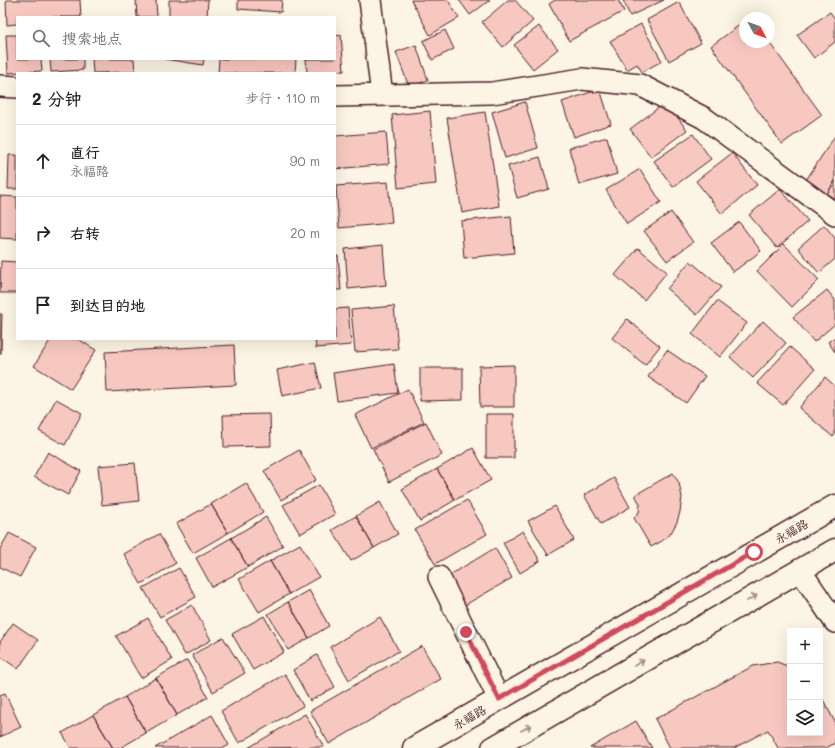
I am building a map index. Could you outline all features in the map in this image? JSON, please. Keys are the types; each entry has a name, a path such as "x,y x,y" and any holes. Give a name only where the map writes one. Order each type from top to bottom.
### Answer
{"street":[{"path":"370,0 382,95"},
{"path":"336,96 492,93 582,78 640,85 704,118 835,214"},
{"path":"0,86 16,87"},
{"name":"永福路","path":"414,748 835,506"},
{"path":"493,748 835,550"},
{"path":"800,570 835,622"},
{"path":"439,577 499,699"}],"building":[{"path":"6,0 80,0 81,16 16,16 16,24 7,25"},
{"path":"136,0 156,0 157,16 137,16"},
{"path":"169,0 208,0 207,16 169,16"},
{"path":"238,0 282,0 281,12 238,9"},
{"path":"411,0 448,0 459,18 430,35"},
{"path":"459,0 490,0 470,15"},
{"path":"508,0 515,0 533,21 503,47 482,22"},
{"path":"555,0 618,0 624,11 569,41 549,4"},
{"path":"623,0 664,0 630,16"},
{"path":"679,2 701,43 669,61 647,20"},
{"path":"830,12 835,19 835,42 814,58 797,35"},
{"path":"641,24 662,61 642,72 637,64 627,70 610,41"},
{"path":"739,25 739,48 773,48 822,115 782,144 711,46"},
{"path":"539,26 558,49 533,69 514,45"},
{"path":"445,30 454,49 432,60 423,41"},
{"path":"6,35 16,35 16,60 41,60 42,71 8,73"},
{"path":"341,35 344,71 307,72 306,60 336,60 336,36"},
{"path":"416,45 428,80 409,87 396,52"},
{"path":"50,60 83,60 83,70 51,72"},
{"path":"92,60 134,60 135,72 93,72"},
{"path":"170,60 204,60 203,65"},
{"path":"219,60 296,60 295,72 218,72"},
{"path":"600,89 611,124 574,137 562,102"},
{"path":"525,102 538,148 505,158 492,112"},
{"path":"666,102 687,130 651,157 630,129"},
{"path":"430,111 436,184 398,188 392,115"},
{"path":"485,112 499,206 462,213 447,118"},
{"path":"386,132 389,164 336,169 336,136"},
{"path":"693,134 711,159 673,187 654,161"},
{"path":"835,136 835,181 827,194 806,180"},
{"path":"607,137 617,174 579,185 569,148"},
{"path":"732,153 757,185 722,214 696,181"},
{"path":"9,155 16,155 16,189 8,189"},
{"path":"540,157 549,189 517,198 508,166"},
{"path":"640,169 661,202 627,224 606,190"},
{"path":"835,181 835,199 827,194"},
{"path":"388,182 392,223 339,228 336,186"},
{"path":"780,189 808,221 777,248 749,215"},
{"path":"0,196 16,197 16,239 0,238"},
{"path":"671,212 693,242 667,261 644,231"},
{"path":"511,216 514,253 464,258 461,221"},
{"path":"739,222 761,251 733,272 711,243"},
{"path":"824,225 835,238 835,259 819,273 798,248"},
{"path":"784,244 819,280 792,307 757,271"},
{"path":"383,245 386,285 348,289 345,249"},
{"path":"638,248 667,272 644,300 615,275"},
{"path":"336,256 338,256 341,290 336,290"},
{"path":"1,261 16,262 16,293 0,293"},
{"path":"690,261 721,287 697,315 667,289"},
{"path":"827,290 835,300 835,324 814,342 793,317"},
{"path":"717,301 747,323 720,357 692,334"},
{"path":"394,306 398,349 355,352 351,310"},
{"path":"348,308 351,345 316,348 315,340 336,340 336,309"},
{"path":"0,314 2,314 1,354 0,354"},
{"path":"627,319 660,346 645,365 612,338"},
{"path":"763,321 786,343 753,378 730,357"},
{"path":"835,337 835,352 828,342"},
{"path":"50,340 80,340 96,350 71,389 34,366"},
{"path":"234,345 236,385 107,392 105,352"},
{"path":"790,347 815,369 783,405 757,383"},
{"path":"667,350 705,376 686,403 648,377"},
{"path":"315,362 321,388 282,396 277,370"},
{"path":"394,364 398,393 337,401 333,373"},
{"path":"514,365 514,407 480,407 479,366"},
{"path":"420,368 463,368 463,400 420,401"},
{"path":"825,377 835,386 835,434 833,437 799,408"},
{"path":"408,389 424,422 371,448 355,415"},
{"path":"56,399 82,413 65,445 39,431"},
{"path":"270,414 271,446 224,447 223,415"},
{"path":"486,414 514,414 514,458 486,458"},
{"path":"426,422 442,455 389,482 373,449"},
{"path":"473,448 491,480 455,500 437,469"},
{"path":"299,450 316,480 281,500 264,471"},
{"path":"48,452 81,471 68,495 34,477"},
{"path":"135,463 139,501 102,505 98,466"},
{"path":"437,469 455,500 420,521 402,489"},
{"path":"673,473 679,483 682,497 680,512 671,533 662,541 651,547 634,518 639,512 640,504 635,495"},
{"path":"614,478 630,507 601,524 584,495"},
{"path":"246,483 263,512 228,533 211,504"},
{"path":"319,485 335,514 300,534 283,505"},
{"path":"467,500 487,534 435,564 415,530"},
{"path":"380,502 398,534 374,548 356,516"},
{"path":"211,504 228,533 193,553 176,524"},
{"path":"555,506 574,540 548,555 528,521"},
{"path":"356,516 374,548 351,561 332,530"},
{"path":"266,517 283,546 248,567 231,538"},
{"path":"523,531 540,561 520,573 503,543"},
{"path":"9,533 36,547 20,577 0,567 0,549"},
{"path":"159,534 176,563 141,584 124,554"},
{"path":"231,538 248,567 212,587 196,558"},
{"path":"300,544 319,577 289,594 270,561"},
{"path":"495,548 512,578 465,605 448,576"},
{"path":"270,561 289,594 259,612 239,579"},
{"path":"179,568 196,597 160,617 143,588"},
{"path":"309,590 329,626 309,638 288,602"},
{"path":"288,602 309,638 288,650 268,614"},
{"path":"192,605 211,640 185,655 165,620"},
{"path":"264,616 284,652 253,670 232,634"},
{"path":"380,617 399,651 349,680 330,647"},
{"path":"148,618 172,660 141,678 116,636"},
{"path":"13,623 38,640 18,669 0,656 0,642"},
{"path":"223,637 245,673 213,692 192,655"},
{"path":"422,646 441,679 329,744 310,711"},
{"path":"317,655 335,687 310,701 293,670"},
{"path":"187,660 208,697 177,715 156,678"},
{"path":"777,662 787,666 787,736 823,736 823,700 835,722 835,743 826,748 778,748 768,730 734,748 670,748 655,719 753,666"},
{"path":"285,674 303,706 239,743 221,711"},
{"path":"156,678 177,715 146,733 125,697"},
{"path":"5,693 21,727 0,737 0,695"},
{"path":"125,697 146,733 120,748 113,748 93,715"},
{"path":"305,714 324,747 248,748"},
{"path":"93,715 113,748 71,748 62,733"},
{"path":"212,715 229,745 224,748 155,748"},
{"path":"636,721 652,748 590,748"}],"route":[{"path":"466,632 499,699 754,552"}]}
